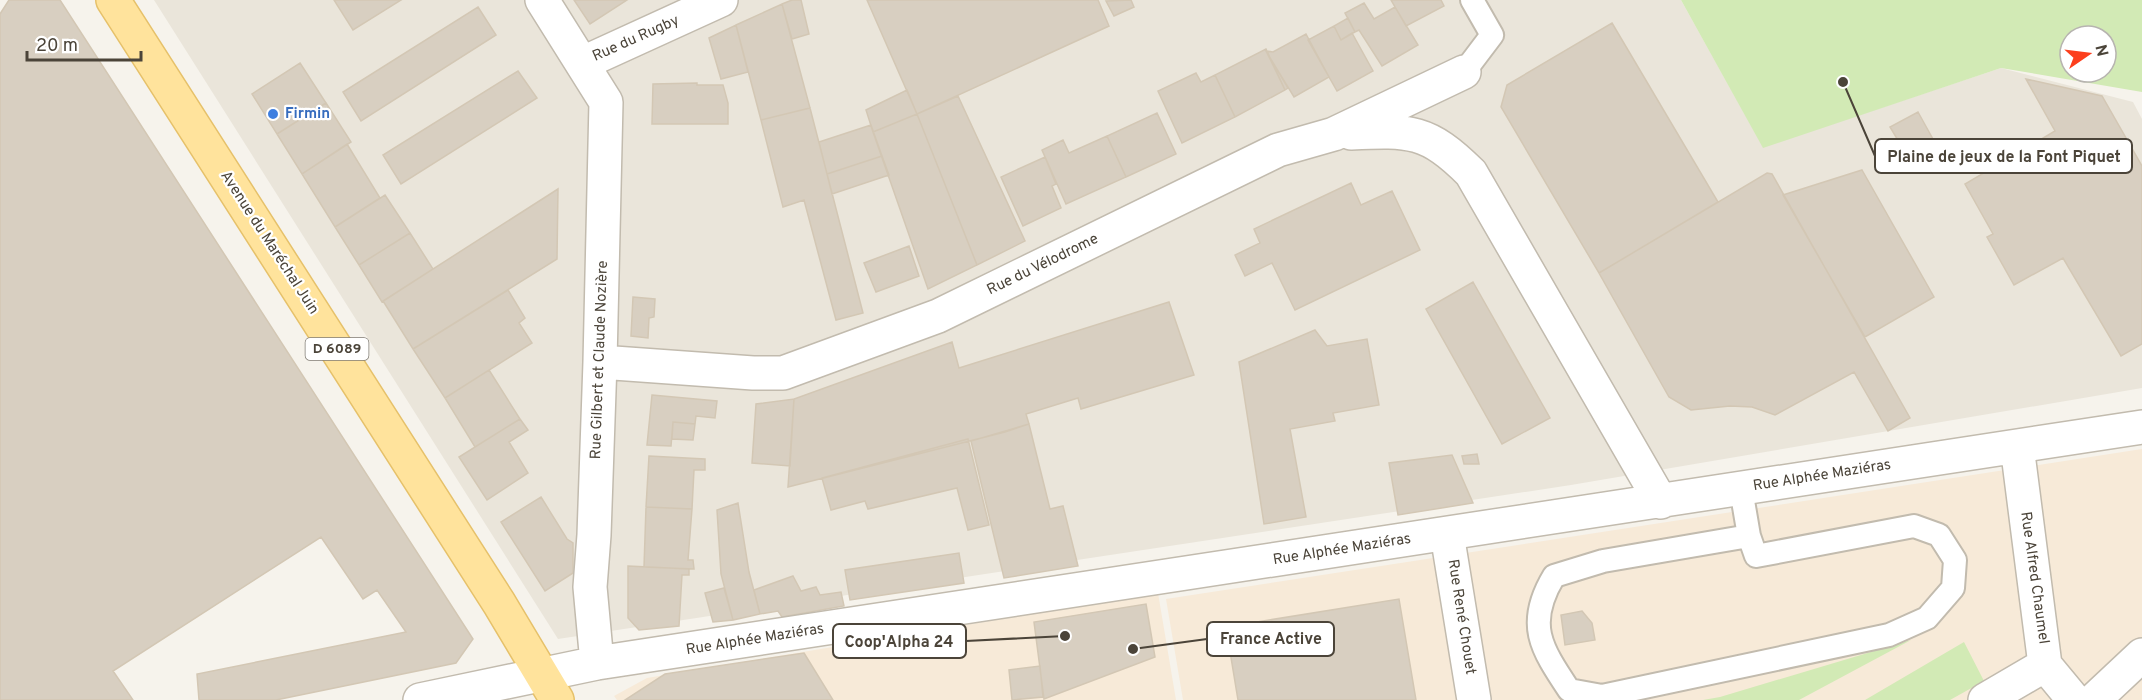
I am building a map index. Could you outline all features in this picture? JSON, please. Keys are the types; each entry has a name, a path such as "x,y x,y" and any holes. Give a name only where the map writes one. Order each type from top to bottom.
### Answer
{"main road":[{"name":"Avenue du Maréchal Juin","path":"113,0 500,603 550,687"}],"street":[{"name":"Rue Gilbert et Claude Nozière","path":"542,0 606,102 600,362 590,587 597,663"},
{"name":"Rue du Rugby","path":"583,63 721,0"},
{"name":"Rue du Vélodrome","path":"600,362 753,374 783,373 938,316 1278,150 1334,134 1464,72"},
{"path":"1334,134 1396,130 1424,138 1446,148 1471,173 1661,502"},
{"name":"Rue Alphée Maziéras","path":"420,700 550,687 597,663 2142,427"},
{"name":"Rue Alfred Chaumel","path":"2018,446 2045,665 2074,700"},
{"name":"Rue René Chouet","path":"1447,534 1474,700"},
{"path":"2094,700 2142,655"},
{"path":"1985,700 2045,665"}],"lane":[{"path":"1464,72 1492,35 1472,0"},
{"path":"1741,489 1749,537 1756,556 1914,526 1939,535 1956,560 1953,588 1927,618 1889,635 1602,696 1569,690 1547,656 1538,626 1542,597 1554,576 1603,561 1749,537"}],"shaded area":[{"path":"154,0 1681,0 1763,147 2001,68 2133,102 2142,119 2142,388 1571,485 558,639"},
{"path":"2142,449 2142,700 1183,700 1166,599"},
{"path":"1158,593 1176,700 617,700 614,696 647,678"}],"green space":[{"path":"1681,0 2142,0 2142,92 2095,84 2118,84 2118,24 2058,24 2058,78 2001,68 1763,148"},
{"path":"1911,640 1799,700 1703,700 1720,697"},
{"path":"1964,642 1984,681 1950,700 1865,700"}],"building":[{"path":"9,0 60,0 473,639 456,663 276,700 199,700 197,674 406,632 377,590 363,599 321,537 113,671 133,700 0,700 0,14"},
{"path":"334,0 401,0 353,30"},
{"path":"574,0 627,0 590,24"},
{"path":"792,0 801,0 809,34 792,39 782,4"},
{"path":"867,0 1098,0 1109,26 917,114"},
{"path":"1131,0 1134,7 1114,16 1106,1"},
{"path":"1391,0 1441,0 1444,6 1406,26"},
{"path":"1364,3 1374,19 1395,7 1418,45 1382,66 1359,30 1355,32 1345,13"},
{"path":"782,4 810,108 761,120 736,25"},
{"path":"478,7 496,35 361,121 343,92"},
{"path":"1348,18 1355,32 1341,40 1334,26"},
{"path":"1612,23 1718,202 1599,273 1501,107 1507,85"},
{"path":"736,25 748,72 721,79 709,38"},
{"path":"1334,26 1341,40 1352,33 1373,71 1337,91 1308,40"},
{"path":"1306,34 1329,77 1294,97 1266,51 1273,52"},
{"path":"1266,49 1285,90 1235,117 1215,75"},
{"path":"1266,51 1288,88 1285,90 1271,61"},
{"path":"300,63 326,103 277,134 252,94"},
{"path":"518,71 537,98 401,184 383,155"},
{"path":"1196,73 1201,82 1215,75 1235,117 1182,143 1158,91"},
{"path":"2026,79 2102,96 2142,166 2142,344 2121,356 2063,258 2014,285 1987,237 1993,234 1965,184 2055,131"},
{"path":"697,83 697,85 723,85 728,103 728,124 652,124 653,84"},
{"path":"907,90 917,114 873,132 866,110"},
{"path":"958,96 1025,241 977,265 917,114"},
{"path":"326,103 351,142 302,174 277,134"},
{"path":"810,108 863,313 836,320 804,200 783,207 761,120"},
{"path":"1918,112 1934,141 1908,157 1890,127"},
{"path":"1157,113 1176,154 1126,177 1107,136"},
{"path":"917,114 977,265 928,289 873,132"},
{"path":"871,125 882,156 827,174 819,142"},
{"path":"1107,136 1126,177 1066,204 1042,150 1063,140 1069,153"},
{"path":"347,144 380,198 335,227 302,174"},
{"path":"882,156 889,175 832,194 827,174"},
{"path":"1045,157 1056,184 1052,186 1061,208 1023,226 1001,177"},
{"path":"1862,170 1934,297 1865,337 1783,195"},
{"path":"1767,173 1772,174 1910,418 1888,431 1854,372 1775,415 1752,407 1730,406 1691,410 1669,397 1599,273"},
{"path":"1351,183 1361,205 1392,191 1420,250 1295,310 1272,263 1245,276 1235,255 1260,243 1254,229"},
{"path":"558,189 557,259 413,349 383,301"},
{"path":"385,195 410,233 359,265 335,227"},
{"path":"410,233 433,269 382,302 359,265"},
{"path":"909,246 919,276 876,292 864,263"},
{"path":"1473,282 1550,418 1502,444 1426,309"},
{"path":"508,290 525,318 519,323 532,343 445,398 413,349"},
{"path":"633,297 655,299 654,317 649,318 648,338 631,336"},
{"path":"1169,302 1194,375 1081,409 1078,398 1026,414 1029,424 1005,432 788,487 794,399 952,342 959,368"},
{"path":"1315,330 1327,346 1367,339 1379,405 1333,413 1335,421 1290,429 1306,517 1264,524 1239,362"},
{"path":"489,370 520,419 475,447 445,398"},
{"path":"652,395 717,401 715,418 696,416 695,424 673,422 671,446 647,445"},
{"path":"794,399 790,466 752,463 756,404"},
{"path":"520,419 528,430 509,442 528,473 487,500 459,457"},
{"path":"673,422 695,424 693,440 672,439"},
{"path":"1029,424 1050,509 1063,506 1078,566 1004,578 971,441"},
{"path":"968,439 989,525 968,530 957,488 868,509 865,501 831,510 822,478"},
{"path":"1477,454 1479,464 1464,464 1462,456"},
{"path":"1452,455 1473,503 1398,515 1389,463"},
{"path":"649,456 705,459 705,470 694,470 692,509 646,507"},
{"path":"541,497 567,539 573,543 573,573 545,591 501,522"},
{"path":"738,503 749,572 760,614 733,620 721,574 717,510"},
{"path":"646,507 692,509 688,560 693,560 694,569 644,567"},
{"path":"959,553 964,583 850,600 845,570"},
{"path":"628,566 689,569 689,575 682,575 679,626 639,630 628,618"},
{"path":"793,576 801,591 816,587 820,595 841,592 844,606 782,617 778,611 760,614 754,590"},
{"path":"724,588 733,620 713,622 705,593"},
{"path":"1399,599 1416,700 1238,700 1226,627"},
{"path":"1146,604 1155,657 1044,699 1034,622"},
{"path":"1582,611 1592,623 1595,640 1565,645 1561,615"},
{"path":"804,653 833,700 625,700 665,674"},
{"path":"1040,666 1043,697 1012,700 1009,670"}],"place":[{"name":"Plaine de jeux de la Font Piquet","path":"1843,82"},
{"name":"Firmin","path":"273,114"},
{"name":"Coop'Alpha 24","path":"1065,636"},
{"name":"France Active","path":"1133,649"}]}
